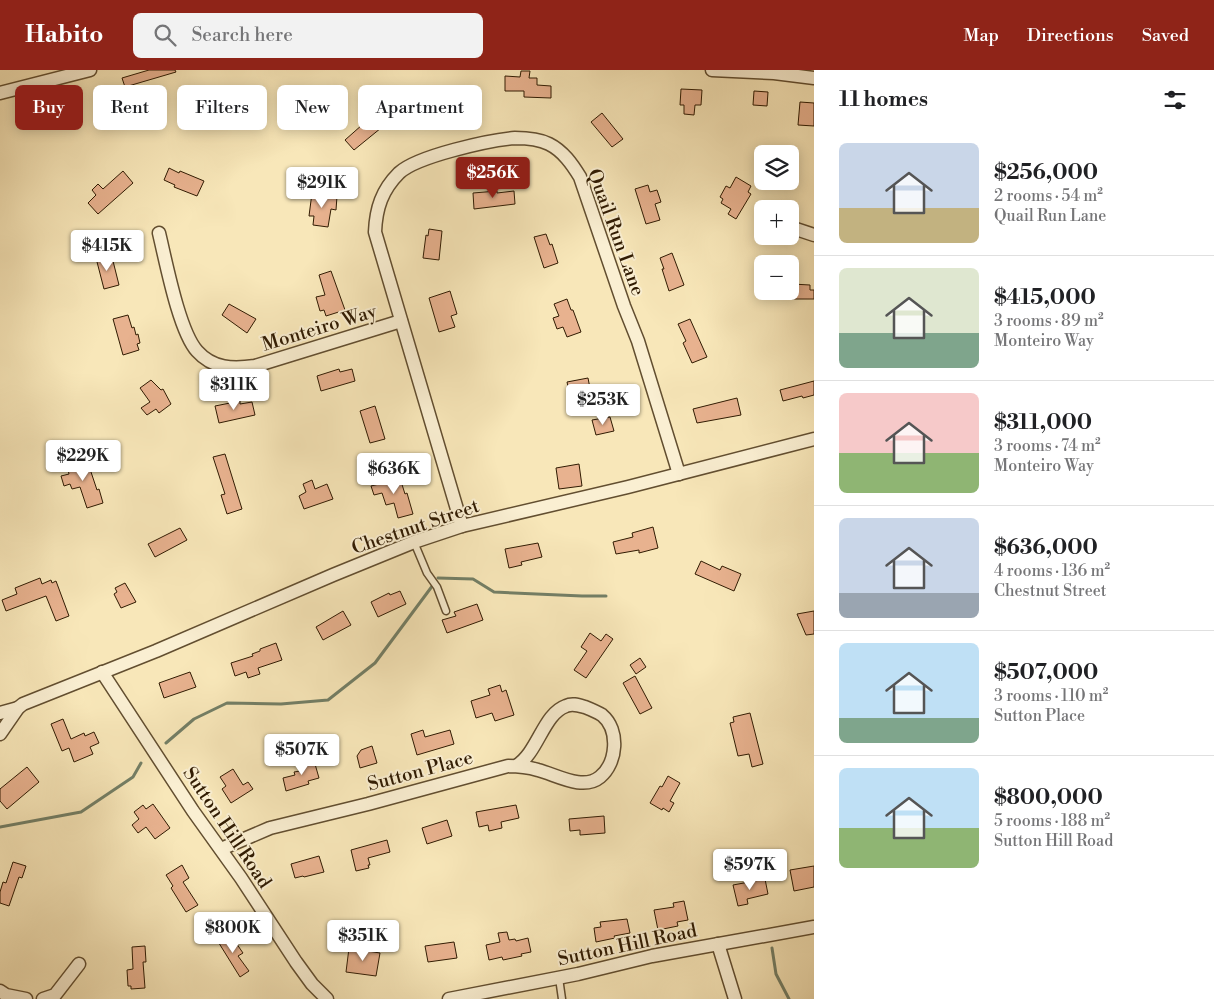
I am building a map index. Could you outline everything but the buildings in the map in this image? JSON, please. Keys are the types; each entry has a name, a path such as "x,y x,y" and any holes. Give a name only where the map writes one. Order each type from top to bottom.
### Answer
{"street":[{"path":"0,93 90,70"},
{"path":"712,70 774,73 814,78"},
{"name":"Quail Run Lane","path":"462,526 375,232 378,207 382,194 390,184 401,172 417,162 447,152 514,138 537,140 550,144 571,162 580,177 624,306 638,341 679,474"},
{"path":"799,230 814,235"},
{"name":"Monteiro Way","path":"159,233 186,332 197,351 219,366 234,369 255,366 401,321"},
{"name":"Chestnut Street","path":"0,734 18,708 23,704 414,542 462,526 679,474 814,439"},
{"name":"Sutton Hill Road","path":"102,672 193,811 296,962 312,984 327,999"},
{"name":"Sutton Place","path":"220,849 270,828 368,804 488,770 516,766 538,770 576,782 594,780 599,778 613,759 613,737 609,724 602,716 591,709 576,704 566,705 553,716 542,730 530,754 516,766"},
{"path":"0,713 18,708"},
{"name":"Sutton Hill Road","path":"448,999 559,978 652,956 814,927"},
{"path":"718,944 735,999"},
{"path":"43,999 55,995 79,964"},
{"path":"0,991 26,999"}],"lane":[{"path":"414,542 427,573 437,586 446,611"},
{"path":"559,978 562,999"}],"waterway":[{"path":"438,578 473,579 494,592 606,596"},
{"path":"166,743 194,719 227,703 281,704 328,700 375,663 433,585"},
{"path":"0,827 81,812 133,777 141,763"},
{"path":"772,948 776,974 789,999"}]}
